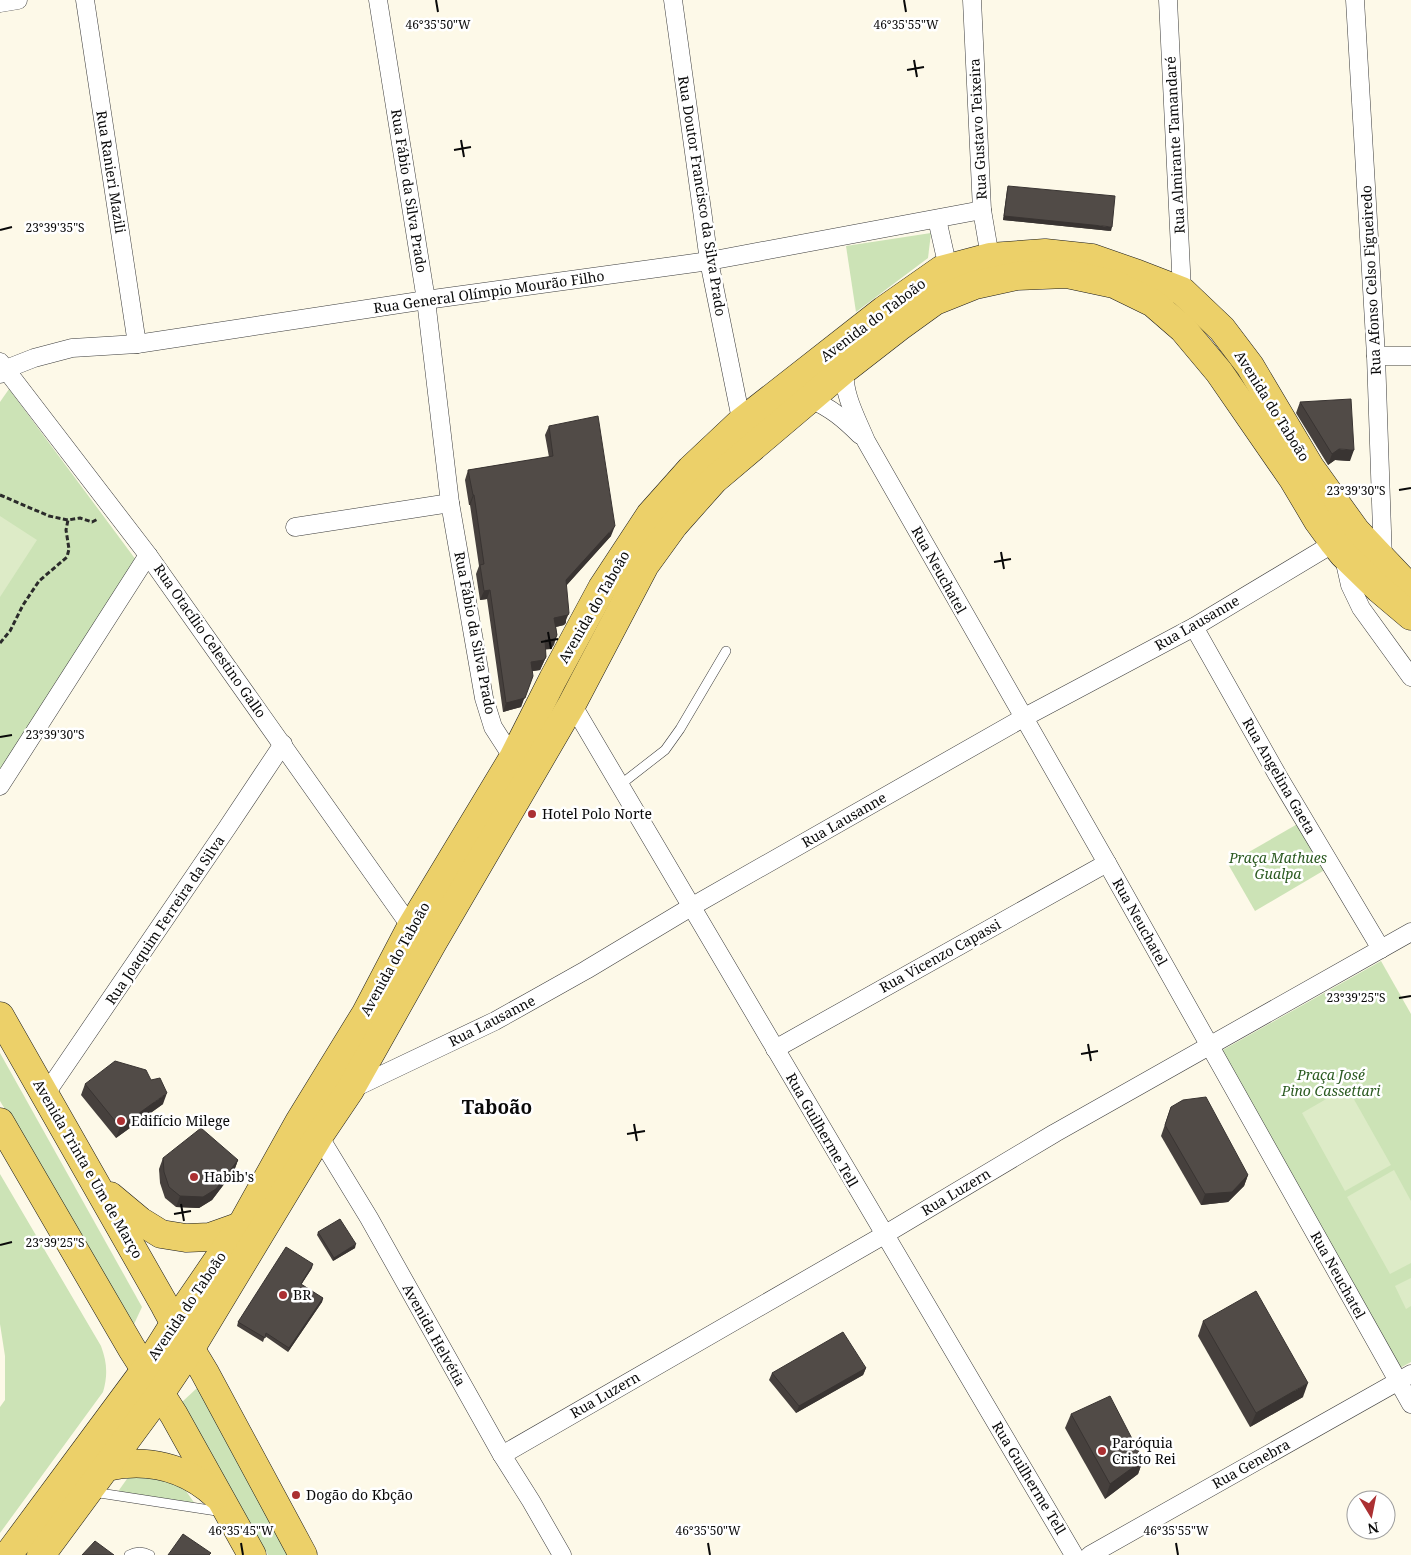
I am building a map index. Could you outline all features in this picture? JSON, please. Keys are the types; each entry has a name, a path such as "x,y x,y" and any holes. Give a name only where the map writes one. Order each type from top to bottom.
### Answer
{"main road":[{"name":"Avenida do Taboão","path":"41,1555 160,1394 191,1348 309,1129 366,1013 411,928 513,758 602,588 650,515 690,469 741,422 884,310 941,270 990,257 1045,253 1092,258 1182,291 1222,328 1250,366 1310,467 1356,531 1411,589"},
{"name":"Avenida do Taboão","path":"8,1555 145,1370 174,1324 309,1129 350,1090 432,944 572,704 645,565 674,525 714,480 750,449 845,369 935,301 974,285 1017,276 1067,274 1114,284 1153,303 1182,329 1213,365 1293,479 1318,521 1338,548 1379,589 1411,616"},
{"name":"Avenida Trinta e Um de Março","path":"0,1016 174,1324 191,1348 303,1555"},
{"path":"0,1122 132,1349 174,1415 252,1555"},
{"path":"96,1184 140,1221 161,1234 186,1238 210,1237 241,1226"},
{"path":"106,1467 124,1463 139,1463 169,1467 199,1482 225,1507"}],"street":[{"path":"0,3 18,0"},
{"name":"Rua Ranieri Mazili","path":"85,0 137,344"},
{"name":"Rua Fábio da Silva Prado","path":"378,0 426,300 450,503 484,698 494,727 513,758"},
{"name":"Rua Doutor Francisco da Silva Prado","path":"673,0 709,261 741,422 750,449"},
{"name":"Rua Gustavo Teixeira","path":"972,0 982,210 990,257"},
{"name":"Rua Almirante Tamandaré","path":"1168,0 1182,291"},
{"name":"Rua Afonso Celso Figueiredo","path":"1355,0 1376,356 1383,560"},
{"name":"Rua General Olímpio Mourão Filho","path":"2,368 72,348 137,344 426,300 709,261 982,210"},
{"path":"937,219 948,268"},
{"path":"1376,356 1411,356"},
{"name":"Rua Otacílio Celestino Gallo","path":"2,368 148,555 411,928"},
{"name":"Rua Neuchatel","path":"845,369 844,378 851,406 866,441 1107,863 1208,1045 1404,1377 1411,1404"},
{"name":"Rua Neuchatel","path":"810,399 826,406 841,416 866,441"},
{"path":"295,527 450,503"},
{"path":"1338,548 1350,585 1362,608 1411,677"},
{"name":"Rua Lausanne","path":"350,1090 495,1021 1023,718 1338,548"},
{"path":"0,786 148,555"},
{"name":"Rua Angelina Gaeta","path":"1194,627 1278,776 1381,949"},
{"name":"Rua Guilherme Tell","path":"572,704 1074,1555"},
{"name":"Rua Joaquim Ferreira da Silva","path":"46,1095 283,744"},
{"name":"Rua Vicenzo Capassi","path":"775,1049 1107,863"},
{"name":"Rua Luzern","path":"502,1455 884,1235 1055,1133 1411,932"},
{"name":"Avenida Helvétia","path":"309,1129 369,1218 502,1455 562,1555"},
{"name":"Rua Genebra","path":"1090,1555 1404,1377"}],"lane":[{"path":"620,785 666,750 726,651"},
{"path":"88,1492 225,1507"},
{"path":"129,1555 146,1552 150,1555"}],"path":[{"path":"0,495 42,514 68,520 80,518 92,522 113,509"},
{"path":"0,643 10,630 23,604 38,581 67,557 69,549 66,530 68,520"}],"green space":[{"path":"931,233 928,258 856,312 846,246"},
{"path":"9,389 136,560 0,774 0,402"},
{"path":"0,516 37,540 0,597"},
{"name":"Praça Mathues Gualpa","path":"1301,822 1328,868 1255,911 1228,864"},
{"name":"Praça José Pino Cassettari","path":"1381,961 1411,1014 1411,1362 1400,1368 1221,1051"},
{"path":"0,1053 142,1307 134,1324 0,1101"},
{"path":"1347,1087 1391,1165 1345,1191 1302,1113"},
{"path":"1394,1170 1411,1201 1411,1263 1390,1274 1347,1197"},
{"path":"0,1174 101,1346 106,1363 106,1380 103,1392 0,1533 0,1407 5,1400 5,1356 0,1324"},
{"path":"1411,1278 1411,1306 1406,1309 1395,1286"},
{"path":"197,1388 293,1555 268,1555 181,1403"},
{"path":"139,1471 184,1488 195,1504 117,1493 129,1476"}],"building":[{"path":"1008,186 1115,196 1112,227 1004,216"},
{"path":"1351,399 1354,450 1339,449 1332,454 1300,402"},
{"path":"598,416 615,526 566,580 569,613 568,615 554,618 557,635 555,639 545,640 546,657 544,660 531,662 533,676 525,698 506,703 490,590 484,591 480,565 484,564 474,495 468,470 553,456 549,426"},
{"name":"Edifício Milege","path":"115,1061 146,1070 151,1080 160,1078 167,1093 120,1127 85,1084"},
{"path":"1206,1097 1248,1175 1232,1192 1205,1194 1165,1125 1171,1107 1183,1100"},
{"name":"Habib's","path":"201,1128 238,1160 216,1189 203,1197 180,1196 169,1187 164,1172 163,1158"},
{"name":"BR","path":"340,1219 356,1244 334,1258 318,1232"},
{"name":"BR","path":"286,1247 313,1264 301,1284 323,1298 289,1348 266,1333 265,1338 238,1322"},
{"path":"1256,1291 1308,1383 1256,1413 1203,1321"},
{"path":"843,1332 866,1368 799,1406 772,1373"},
{"name":"Paróquia Cristo Rei","path":"1110,1396 1143,1460 1110,1484 1071,1414"},
{"path":"183,1534 211,1553 209,1555 168,1555"},
{"path":"95,1541 114,1555 82,1555"}],"place":[{"name":"Hotel Polo Norte","path":"532,814"},
{"name":"Edifício Milege","path":"121,1121"},
{"name":"Habib's","path":"194,1177"},
{"name":"BR","path":"283,1295"},
{"name":"Paróquia Cristo Rei","path":"1102,1451"},
{"name":"Dogão do Kbção","path":"296,1495"}],"district":[{"name":"Taboão","path":"497,1107"}]}
